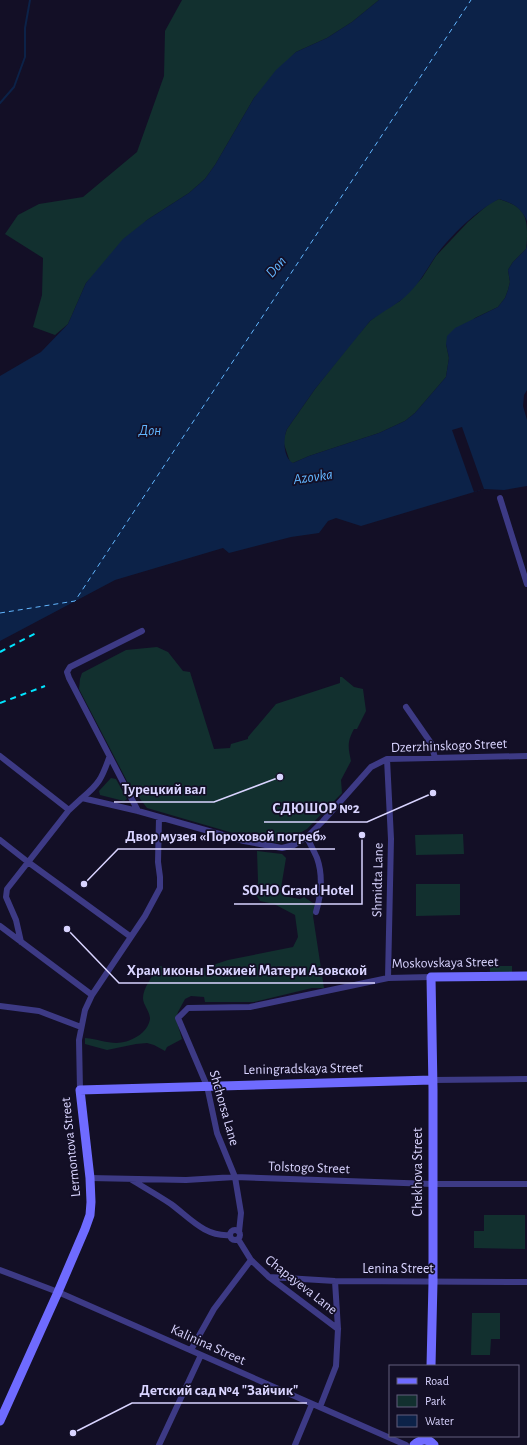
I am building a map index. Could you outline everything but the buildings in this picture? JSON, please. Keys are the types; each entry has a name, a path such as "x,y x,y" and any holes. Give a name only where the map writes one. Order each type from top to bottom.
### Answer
{"street":[{"path":"500,498 527,584"},
{"path":"138,811 109,758 67,672 70,667 142,630"},
{"path":"406,707 431,743 435,758"},
{"path":"0,756 69,810"},
{"name":"Dzerzhinskogo Street","path":"159,818 244,840 282,848 294,845 306,837 323,821 371,767 387,759 527,756"},
{"path":"21,942 16,920 6,896 7,889 69,810 92,789 102,777 109,758"},
{"name":"Shmidta Lane","path":"387,759 391,839 388,978"},
{"path":"82,798 138,811 159,818"},
{"name":"Lermontova Street","path":"0,1421 86,1229 90,1215 90,1178 80,1090 79,1040 81,1027 85,1010 92,995 145,916 160,888 158,862 159,818"},
{"path":"306,837 317,858 321,879 319,901 316,912"},
{"path":"0,840 131,937"},
{"path":"0,926 92,995"},
{"name":"Moskovskaya Street","path":"178,1018 188,1008 250,1007 388,978 527,976"},
{"name":"Chekhova Street","path":"431,977 433,1282 431,1365"},
{"path":"0,1006 39,1011 81,1027"},
{"name":"Shchorsa Lane","path":"178,1018 207,1086 216,1133 235,1177 241,1213 239,1232"},
{"name":"Leningradskaya Street","path":"80,1090 432,1080 527,1079"},
{"name":"Tolstogo Street","path":"90,1178 186,1180 235,1177 432,1184 527,1184"},
{"path":"132,1179 172,1204 203,1229 219,1236 230,1235"},
{"path":"236,1230 239,1232 240,1236 238,1239 233,1240 230,1235 230,1232 236,1230"},
{"name":"Chapayeva Lane","path":"238,1239 251,1260 269,1277 338,1329"},
{"path":"191,1350 214,1309 251,1260"},
{"name":"Kalinina Street","path":"0,1270 58,1292 406,1445"},
{"name":"Lenina Street","path":"269,1277 335,1281 527,1282"},
{"name":"Chapayeva Lane","path":"320,1407 336,1366 338,1329 335,1281"},
{"path":"159,1445 202,1355"},
{"path":"294,1445 312,1404"},
{"path":"414,1445 420,1440 430,1440"}],"green space":[{"path":"182,0 379,0 352,22 327,38 296,52 254,98 215,165 205,179 189,193 147,220 86,283 68,324 55,335 33,327 42,295 43,258 5,234 18,215 39,204 83,197 137,152 164,76 165,31"},
{"path":"499,199 516,206 523,213 527,225 526,249 513,262 508,270 510,282 508,290 505,298 498,307 475,318 446,344 449,358 446,377 415,413 405,421 379,433 309,456 293,463 290,462 283,441 287,429 315,389 352,342 370,321 381,312 400,301 422,278 436,256 468,222 490,203"},
{"path":"157,647 168,652 183,671 190,672 214,749 230,748 231,744 248,739 248,737 276,704 340,683 340,677 354,687 363,689 366,711 357,729 354,729 349,741 351,761 341,780 342,793 307,829 281,843 260,841 147,808 128,783 79,689 82,673 126,650"},
{"path":"111,778 116,779 127,799 124,801 100,795 99,791"},
{"path":"463,834 464,854 416,855 415,835"},
{"path":"257,851 282,854 286,858 281,888 283,896 300,899 304,897 316,905 313,916 324,988 312,988 254,1002 205,1002 204,997 191,996 185,999 176,1019 182,1039 167,1047 165,1051 147,1043 107,1050 85,1044 85,1038 112,1043 124,1042 131,1040 144,1031 149,1024 150,1019 149,1013 143,1001 143,994 157,967 161,966 171,972 179,968 201,969 228,960 293,947 298,937 295,915 274,904 260,901 256,895 258,881"},
{"path":"416,884 460,884 460,915 416,916"},
{"path":"490,966 512,966 512,972 490,973"},
{"path":"484,1215 525,1215 525,1249 474,1248 474,1231 484,1231"},
{"path":"472,1313 500,1313 500,1339 491,1339 490,1355 471,1355"}],"water":[{"name":"Дон","path":"379,0 527,0 527,221 522,212 516,206 499,199 482,210 464,225 441,249 414,288 401,300 370,321 315,389 287,429 285,448 287,457 293,463 309,456 379,433 405,421 415,413 446,377 449,358 446,344 447,336 455,328 498,307 505,298 508,290 510,282 508,270 513,262 526,249 527,245 527,390 524,395 523,406 527,420 527,486 504,490 484,489 361,526 336,518 328,521 319,533 291,537 229,553 223,548 115,580 0,641 0,376 41,352 68,324 86,283 123,239 147,220 189,193 205,179 215,165 254,98 276,70 296,52 327,38 352,22"}],"pier":[{"path":"462,427 484,489 474,492 452,430"}],"waterway":[{"path":"0,103 14,87 25,57 25,28 30,0"}],"ferry route":[{"path":"0,613 75,601 471,0"}],"railway":[{"path":"0,652 36,633"},
{"path":"0,703 45,686"}],"place":[{"name":"Турецкий вал","path":"280,777"},
{"name":"СДЮШОР №2","path":"433,793"},
{"name":"SOHO Grand Hotel","path":"362,835"},
{"name":"Двор музея «Пороховой погреб»","path":"84,884"},
{"name":"Храм иконы Божией Матери Азовской","path":"67,929"},
{"name":"Детский сад №4 \"Зайчик\"","path":"73,1433"}],"water label":[{"name":"Don","path":"276,267"},
{"name":"Azovka","path":"313,477"}]}
